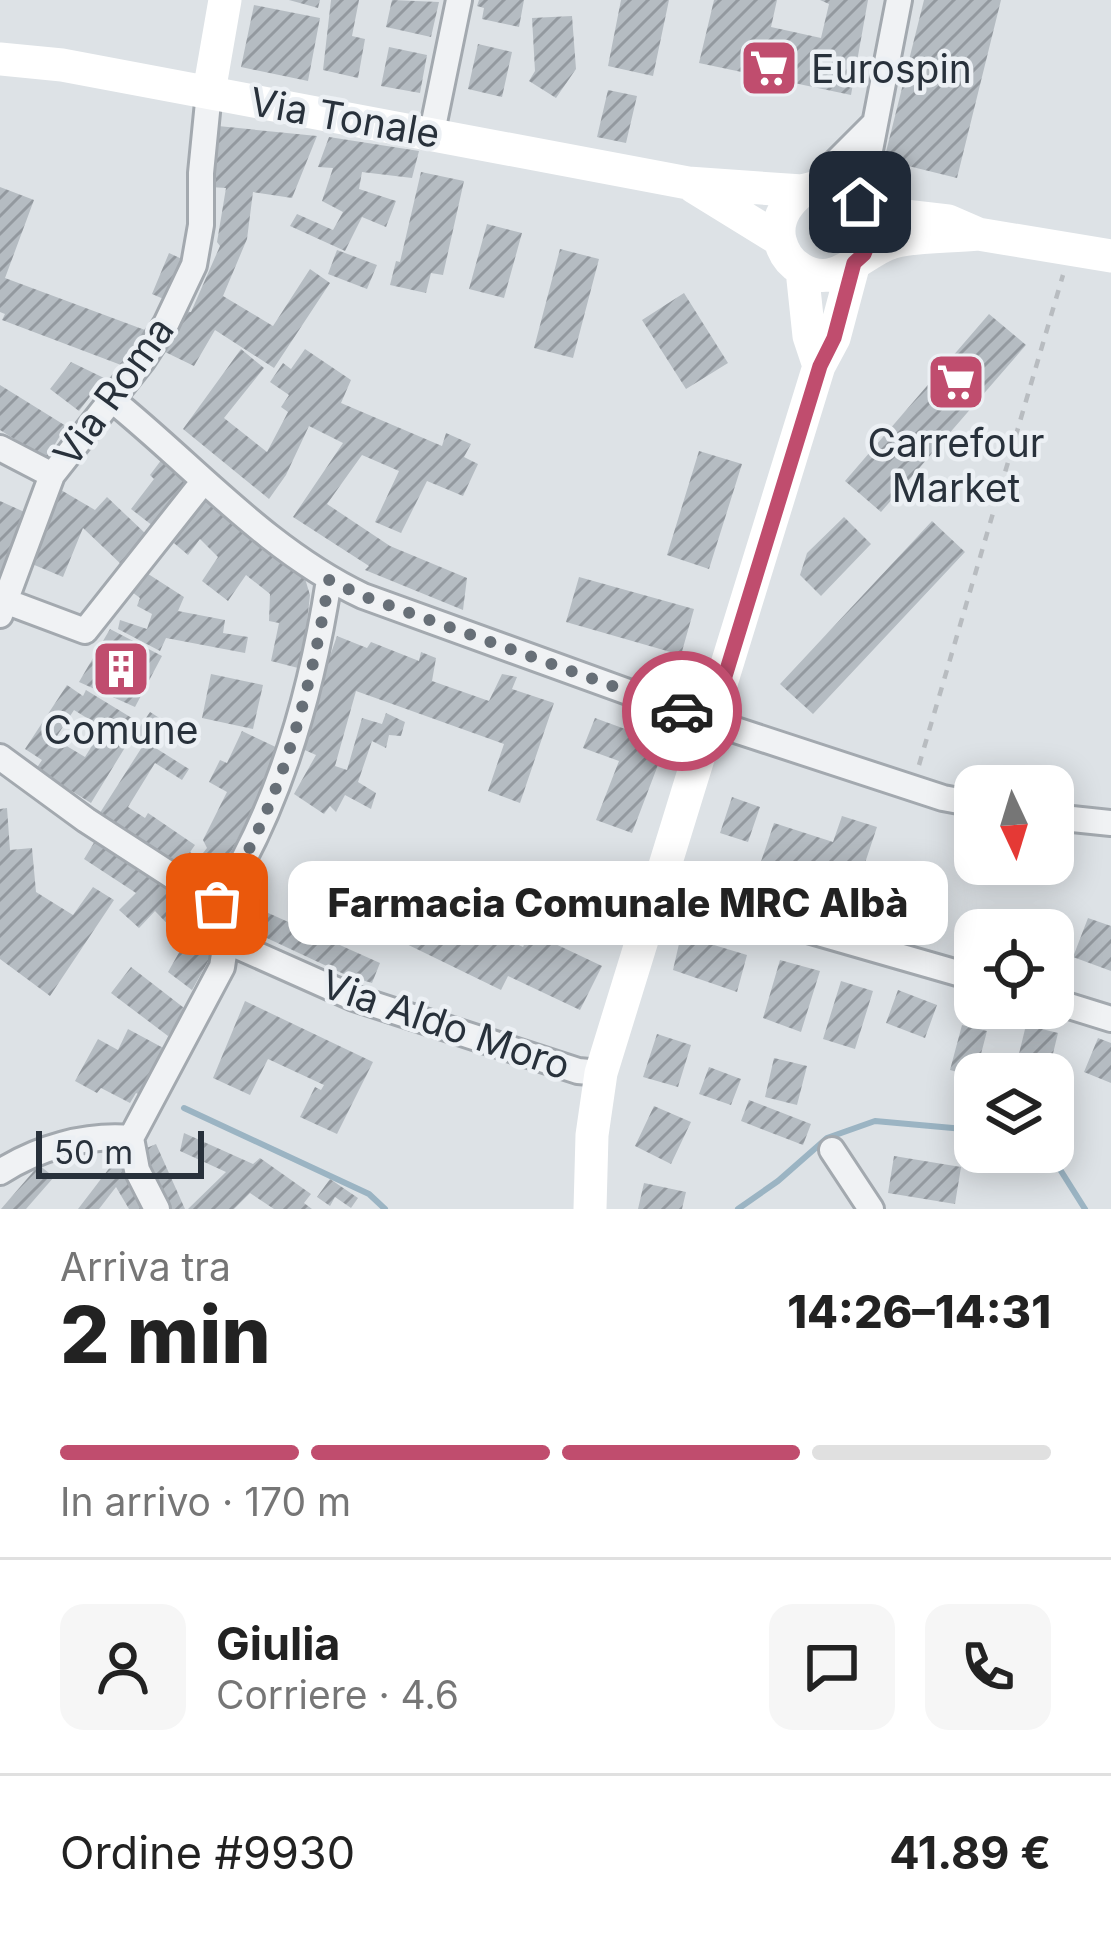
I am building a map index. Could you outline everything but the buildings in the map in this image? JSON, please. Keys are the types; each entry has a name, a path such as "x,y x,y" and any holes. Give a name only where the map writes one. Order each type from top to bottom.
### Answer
{"main road":[{"path":"209,92 225,0"},
{"name":"Via Tonale","path":"0,59 62,64 688,183 841,188 861,204 896,215 947,221 978,233 1111,256"},
{"name":"Via Tonale","path":"688,183 780,240 786,255 802,270 819,276 835,275 896,242 978,233"},
{"path":"780,240 782,214 814,188"},
{"path":"590,1209 592,1135 601,1073 820,366 870,229 861,204"},
{"path":"802,270 809,336 820,366"}],"street":[{"path":"432,132 459,0"},
{"path":"861,204 899,0"},
{"name":"Via Roma","path":"3,601 52,475 166,323 194,265 201,226 209,92"},
{"path":"814,188 873,125"},
{"path":"111,399 203,482 329,580 711,722 954,799"},
{"path":"0,448 52,475"},
{"path":"3,601 86,631 203,482"},
{"path":"217,904 240,871 295,728 317,656 329,580"},
{"path":"0,757 86,820 217,904 226,941 222,967 131,1138 137,1170 157,1209"},
{"path":"1074,820 1111,823"},
{"path":"658,887 954,972"},
{"name":"Via Aldo Moro","path":"226,941 354,998 578,1071 601,1073"},
{"path":"1074,1007 1111,1018"},
{"path":"0,1172 24,1157 62,1145 100,1136 131,1138"},
{"path":"832,1150 871,1209"}],"path":[{"path":"912,788 1071,249"}],"waterway":[{"path":"184,1108 369,1194 385,1209"},
{"path":"738,1209 827,1138 875,1121 954,1128"},
{"path":"1062,1173 1085,1209"}],"way so far":[{"path":"217,904 240,871 295,728 317,656 329,580 682,711"}],"place":[{"name":"Eurospin","path":"769,68"},
{"name":"Carrefour Market","path":"956,382"},
{"name":"Comune","path":"121,669"},
{"name":"Farmacia Comunale MRC Albà","path":"217,904"}],"route":[{"path":"682,711 711,722 820,366 834,338 854,263 870,239 867,214 860,202"}]}
